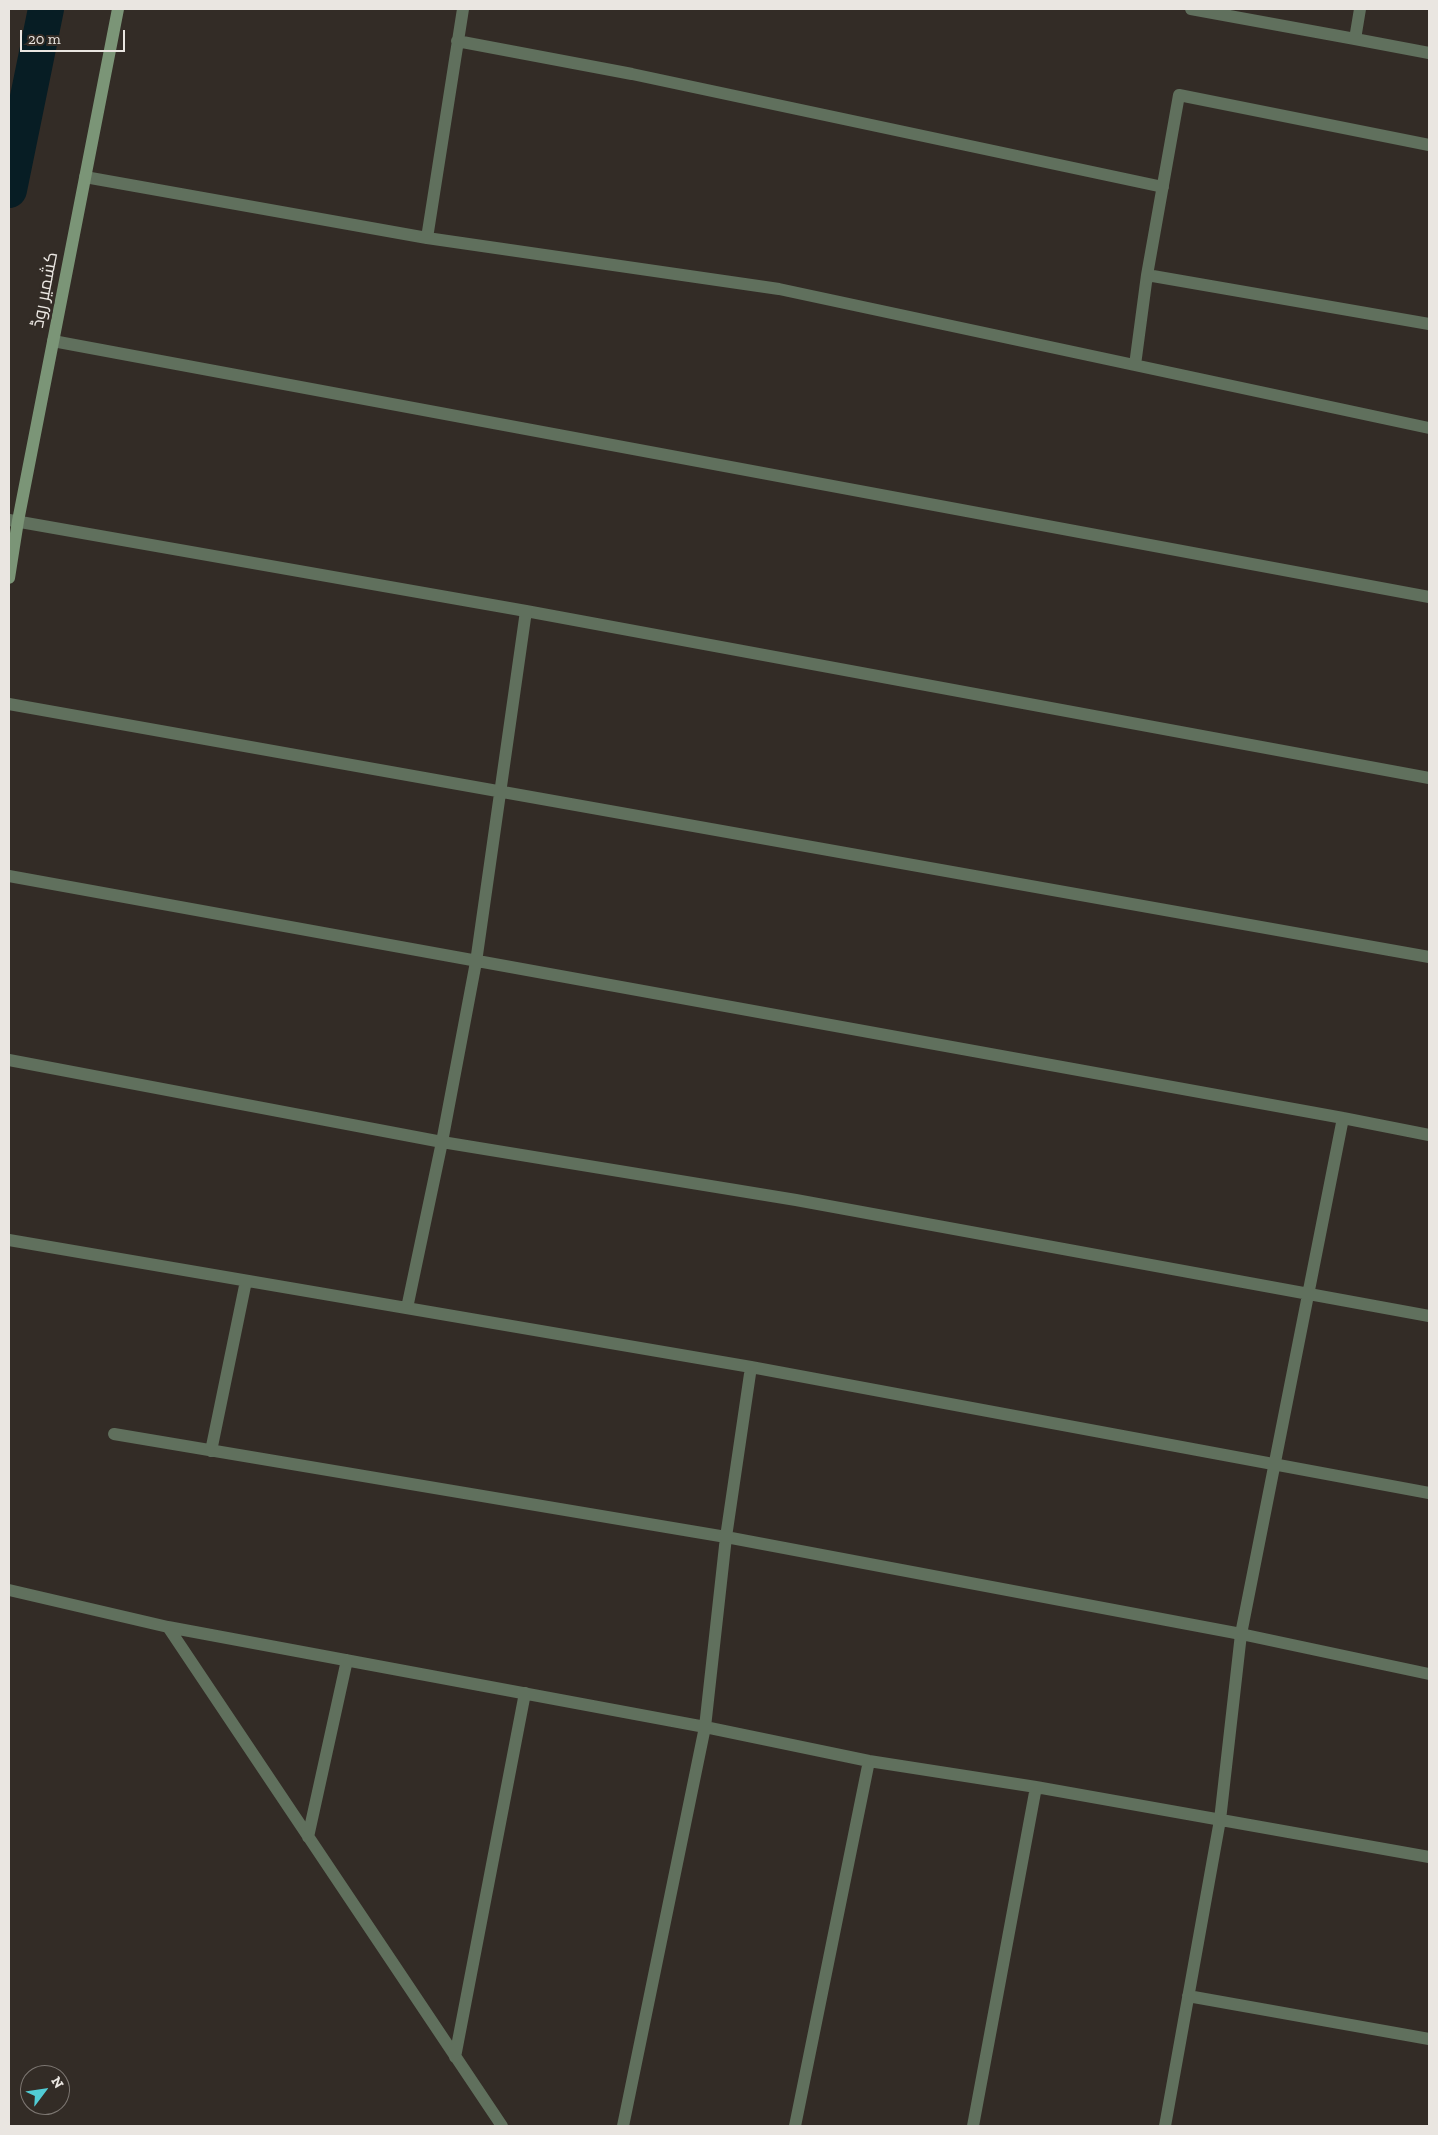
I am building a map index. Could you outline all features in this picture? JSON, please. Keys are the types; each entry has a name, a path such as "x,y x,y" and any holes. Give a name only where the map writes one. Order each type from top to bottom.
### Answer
{"main road":[{"name":"کشمیر روڈ","path":"9,578 14,520 53,341 118,9"}],"street":[{"path":"427,238 463,9"},
{"path":"1191,9 1429,53"},
{"path":"1355,39 1360,9"},
{"path":"457,41 632,74 1163,187"},
{"path":"1136,365 1147,275 1179,95 1429,145"},
{"path":"85,177 427,238 779,289 1429,428"},
{"path":"1147,275 1429,324"},
{"path":"53,341 1429,596"},
{"path":"14,520 526,611 1429,778"},
{"path":"407,1308 442,1142 476,962 526,611"},
{"path":"9,704 1429,957"},
{"path":"9,876 1429,1135"},
{"path":"9,1060 442,1142 796,1200 1429,1316"},
{"path":"1166,2126 1220,1820 1241,1634 1344,1118"},
{"path":"9,1240 751,1366 1429,1493"},
{"path":"211,1451 246,1281"},
{"path":"623,2126 705,1727 726,1537 751,1366"},
{"path":"114,1434 726,1537 1241,1634 1429,1674"},
{"path":"9,1590 168,1627 705,1727 869,1761 1036,1787 1429,1857"},
{"path":"168,1627 502,2126"},
{"path":"308,1837 347,1660"},
{"path":"455,2056 525,1693"},
{"path":"795,2126 869,1761"},
{"path":"973,2126 1036,1787"},
{"path":"1188,1996 1429,2039"}],"waterway":[{"path":"9,190 46,9"}]}
